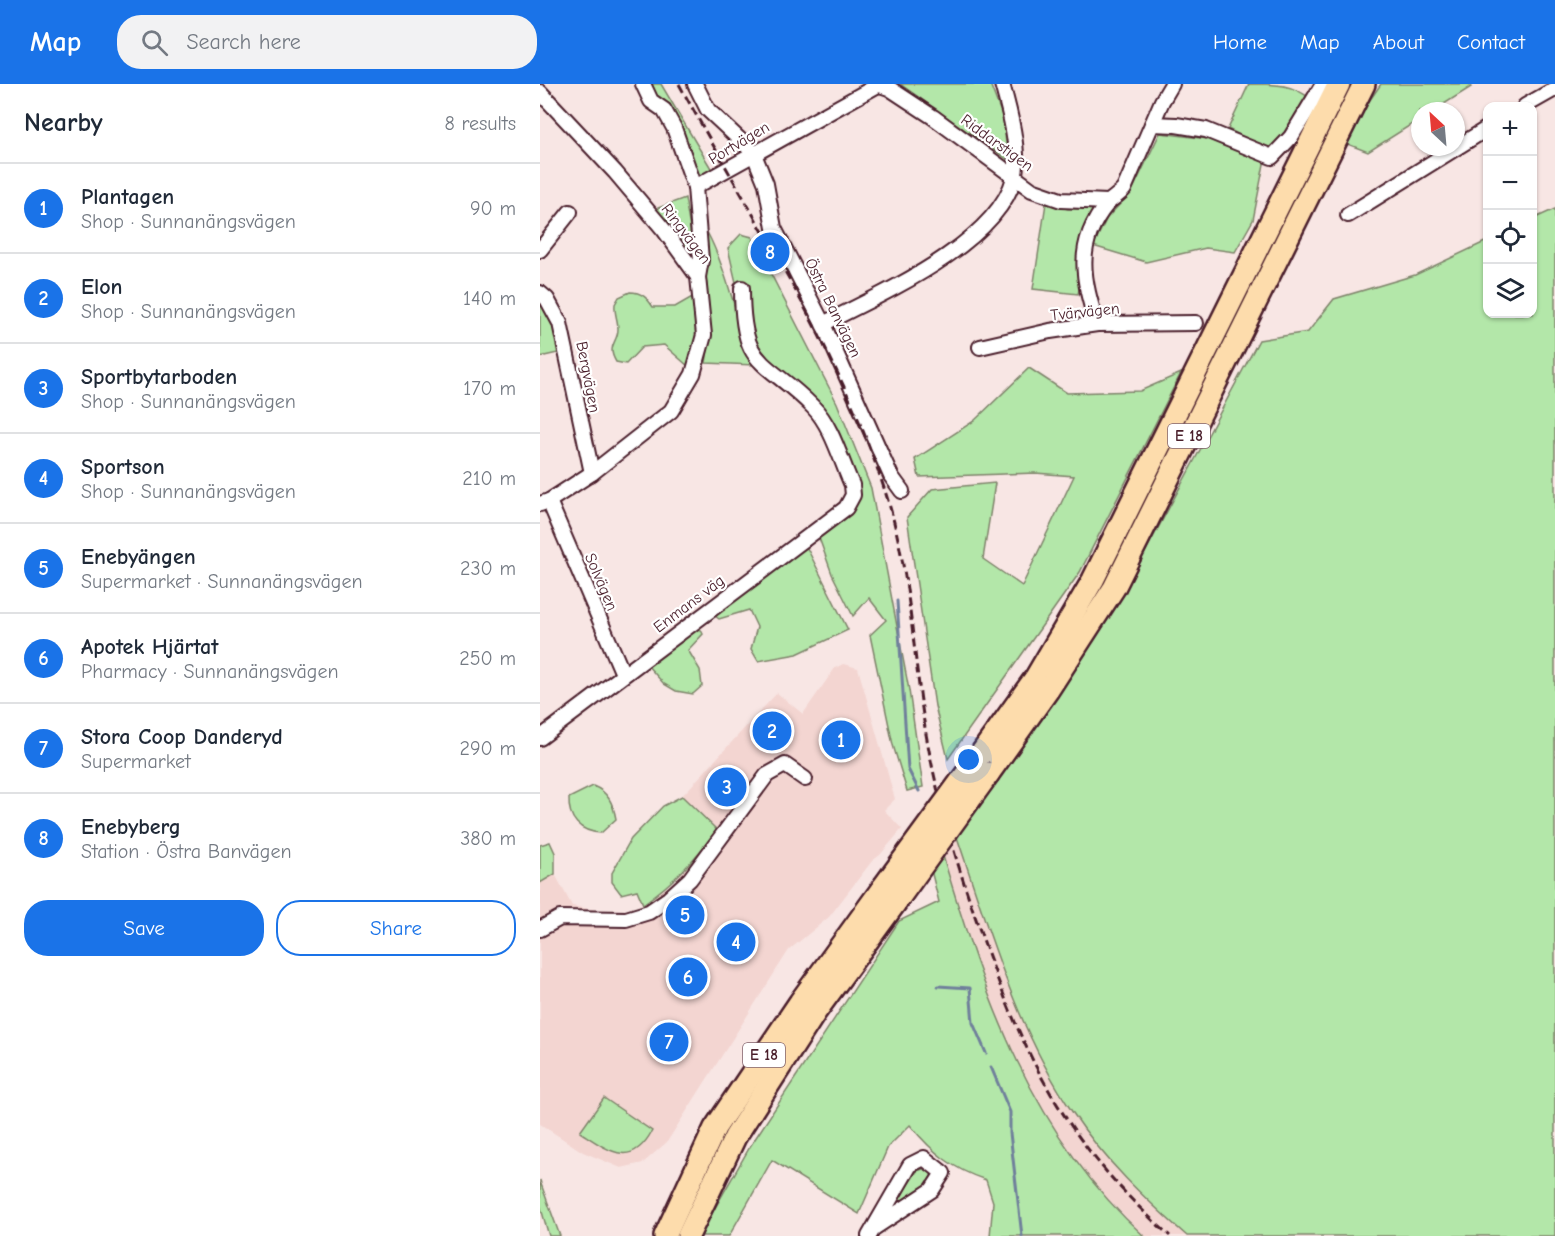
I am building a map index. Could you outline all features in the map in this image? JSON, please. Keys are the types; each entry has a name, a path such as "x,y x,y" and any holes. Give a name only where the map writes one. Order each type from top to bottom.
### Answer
{"highway":[{"name":"E 18","path":"985,764 1093,580 1339,84"},
{"name":"E 18","path":"665,1236 715,1128 800,1002 892,891 985,764 1048,690 1114,588 1365,84"},
{"name":"E 18","path":"688,1236 735,1137 892,891"}],"street":[{"path":"643,84 651,101 664,110 674,129 695,187 701,260 698,277"},
{"name":"Östra Banvägen","path":"695,84 708,110 753,152 766,184 774,228 823,324 891,476 902,491"},
{"path":"823,324 921,273 948,255 992,215 1009,192 1015,176 1012,124 1002,84"},
{"path":"1097,324 1084,273 1083,252 1090,233 1108,202 1115,199 1124,189 1172,84"},
{"path":"1152,124 1176,124 1206,130 1272,157 1291,137 1323,84"},
{"name":"Portvägen","path":"695,187 753,152 878,85"},
{"name":"Riddarstigen","path":"878,85 890,88 910,101 1032,190 1049,197 1108,202"},
{"path":"1532,102 1555,89"},
{"name":"Ringvägen","path":"540,93 615,172 664,230 698,277 704,335 693,374 671,411 592,473 545,503"},
{"path":"1348,215 1483,131"},
{"path":"540,250 570,212"},
{"name":"Enmans väg","path":"540,738 846,508 853,495 852,485 826,427 814,408 760,364 752,352 742,320 742,288"},
{"name":"Bergvägen","path":"540,293 547,299 560,323 592,473"},
{"name":"Tvärvägen","path":"980,347 1050,331 1097,324 1196,323"},
{"name":"Solvägen","path":"545,503 623,674"},
{"path":"540,929 560,918 576,916 612,920 649,912 690,879 767,775 785,765 805,779"},
{"path":"924,1158 943,1173 941,1183 872,1232 910,1165 924,1158"}],"shaded area":[{"path":"843,664 858,668 895,799 884,810 902,829 872,861 829,917 789,950 667,1142 643,1163 621,1168 583,1152 540,1124 540,883 555,874 572,906 615,913 634,910 673,883 717,830 682,796 777,693 803,714 835,668"},
{"path":"957,837 1022,1019 1045,1067 1073,1113 1106,1157 1144,1198 1187,1236 1144,1236 1086,1176 1052,1129 1001,1029 981,976 943,856"}],"green space":[{"path":"648,84 661,84 712,170 700,176 693,172"},
{"path":"900,84 990,84 1003,118 1008,160"},
{"path":"1249,84 1284,86 1312,100 1276,147 1263,147 1228,129"},
{"path":"1381,84 1469,84 1471,87 1447,102 1411,102 1411,125 1368,152 1345,143 1356,120"},
{"path":"1160,133 1224,141 1265,159 1253,220 1235,252 1206,248 1146,262 1093,246 1107,218 1132,191"},
{"path":"685,198 694,254 691,262 655,209"},
{"path":"1046,203 1068,209 1098,208 1078,294 1033,289"},
{"path":"1555,209 1555,1236 1187,1236 1141,1193 1098,1147 1053,1081 1020,1014 1006,979 957,837 1120,599 1259,340 1308,332 1334,299 1415,275 1483,243 1483,318 1537,318 1537,217"},
{"path":"702,232 707,232 715,248 755,365 706,363 711,330"},
{"path":"741,234 752,237 837,403 871,488 909,690 923,787 907,791 893,745 870,635 886,620 869,598 853,616 832,574 818,535 854,507 858,489 853,470 842,449 826,428 773,371 756,347 742,305 728,248"},
{"path":"630,292 644,296 653,307 675,307 694,296 696,331 688,366 664,345 642,347 626,364 616,362 612,352 618,334 615,304 619,297"},
{"path":"540,301 548,309 562,352 540,357"},
{"path":"1029,368 1067,393 1140,391 1181,373 1080,572 948,759 935,706 907,517 932,489 995,483 983,559 1022,586 1074,476 1035,473 919,477 915,459 974,421"},
{"path":"806,546 848,630 797,654 758,661 751,649 757,627 749,610 719,619 714,615"},
{"path":"699,626 703,634 688,650 700,670 702,686 693,694 676,691 664,684 647,665"},
{"path":"593,786 609,799 616,819 601,833 581,827 573,818 569,805 569,798"},
{"path":"682,796 717,830 683,870 643,904 637,890 621,894 612,882 612,873 631,839 663,806"},
{"path":"550,842 555,853 555,874 540,883 540,845"},
{"path":"943,856 976,961 1017,1061 1042,1109 1071,1154 1105,1196 1144,1236 990,1236 993,1202 986,1180 953,1165 926,1143 910,1125 888,1147 859,1214 772,1160 729,1236 699,1236 751,1145 899,921 939,902 931,870"},
{"path":"604,1098 652,1131 636,1150 619,1153 600,1145 580,1132"},
{"path":"923,1169 931,1172 932,1181 896,1208 894,1206 917,1171"},
{"path":"540,1180 560,1236 549,1236 540,1205"}],"waterway":[{"path":"897,601 908,769 919,791"},
{"path":"938,986 970,988 973,1023 986,1053"},
{"path":"991,1067 1010,1112 1010,1133 1022,1236"}],"railway":[{"path":"679,84 817,332 865,435 884,488 900,549 926,734 947,827 968,896 1011,1012 1029,1053 1073,1129 1101,1165 1170,1236"}],"place":[{"name":"Enebyberg","path":"770,252"},
{"name":"Elon","path":"772,731"},
{"name":"Plantagen","path":"841,740"},
{"name":"Sportbytarboden","path":"727,787"},
{"name":"Enebyängen","path":"685,915"},
{"name":"Sportson","path":"736,942"},
{"name":"Apotek Hjärtat","path":"688,977"},
{"name":"Stora Coop Danderyd","path":"669,1042"}]}
